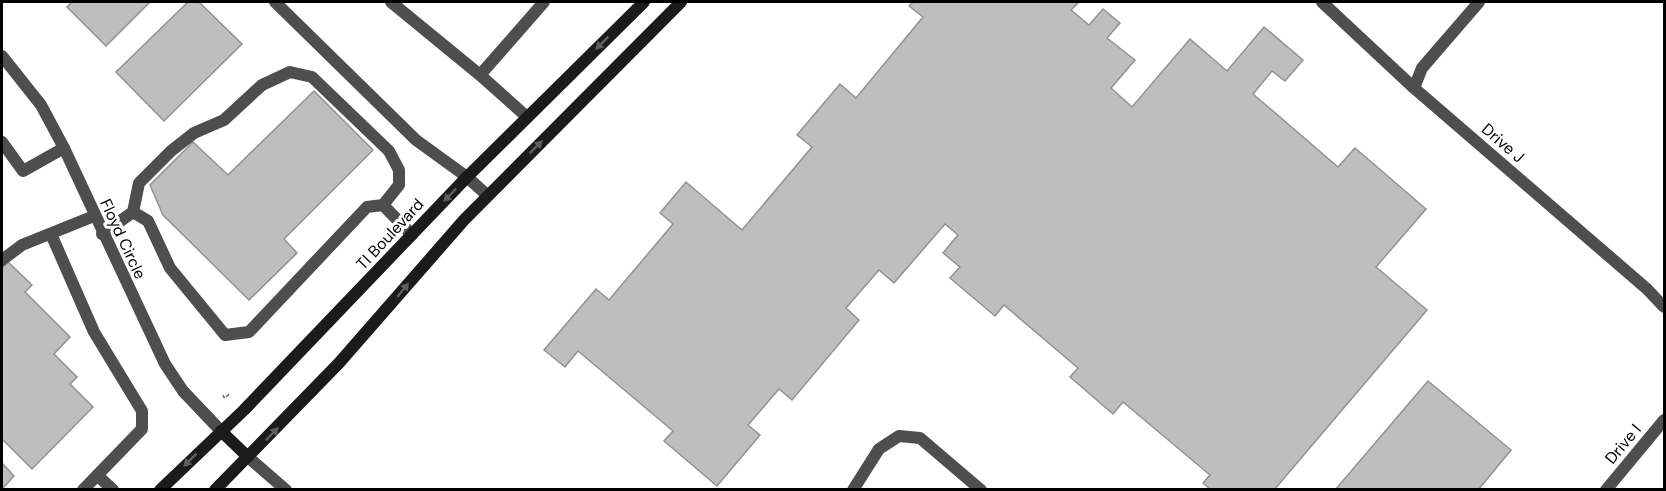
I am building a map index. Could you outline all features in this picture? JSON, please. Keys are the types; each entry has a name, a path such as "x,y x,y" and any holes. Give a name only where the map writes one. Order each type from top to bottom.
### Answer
{"street":[{"path":"275,2 416,140 488,195"},
{"path":"392,2 480,75 526,117"},
{"path":"480,75 544,2"},
{"name":"TI Boulevard","path":"160,489 318,336 467,177 644,2"},
{"path":"215,489 248,458 374,326 425,263 488,195 681,2"},
{"name":"Drive J","path":"1322,2 1414,88 1665,307"},
{"path":"1414,88 1422,68 1479,2"},
{"name":"Floyd Circle","path":"2,56 41,105 64,148 102,234 165,364 183,391 221,431"},
{"path":"102,234 133,212 139,183 171,151 194,133 224,120 262,85 290,72 312,77 389,151 399,170 399,184 383,206"},
{"path":"2,142 23,171 64,148"},
{"path":"133,212 148,221 170,268 225,335 249,332 367,207 383,206 412,235"},
{"path":"2,260 22,245 94,216"},
{"path":"51,234 94,332 142,411 142,429 83,489"},
{"name":"Drive I","path":"1606,489 1665,420"},
{"path":"221,431 248,458 286,489"},
{"path":"853,489 879,449 899,436 920,438 981,489"},
{"path":"97,475 113,489"}],"path":[{"path":"223,397 227,395 230,398"}],"building":[{"path":"72,2 150,2 106,46 67,7"},
{"path":"188,2 199,2 242,44 164,121 116,72"},
{"path":"913,2 1079,2 1071,10 1089,25 1103,9 1120,23 1107,38 1135,60 1111,88 1132,107 1190,39 1227,71 1264,27 1303,60 1285,81 1272,71 1253,94 1338,167 1355,148 1426,209 1376,267 1427,310 1274,490 1211,490 1203,483 1210,475 1123,402 1113,414 1070,377 1078,368 1004,305 995,316 950,278 960,267 943,253 958,235 945,224 894,283 879,270 846,308 859,320 792,400 779,389 748,425 760,435 717,486 664,441 673,431 578,351 565,367 544,350 596,289 609,300 673,224 660,213 686,182 742,230 812,147 797,135 840,84 856,98 923,17 909,6"},
{"path":"314,91 373,150 284,239 297,253 249,300 163,215 150,185 193,142 228,175"},
{"path":"8,262 32,285 25,292 70,337 54,354 77,377 70,384 93,407 32,469 2,439 2,268"},
{"path":"1428,381 1511,450 1478,490 1335,490"},
{"path":"2,463 14,476 2,489"}]}
